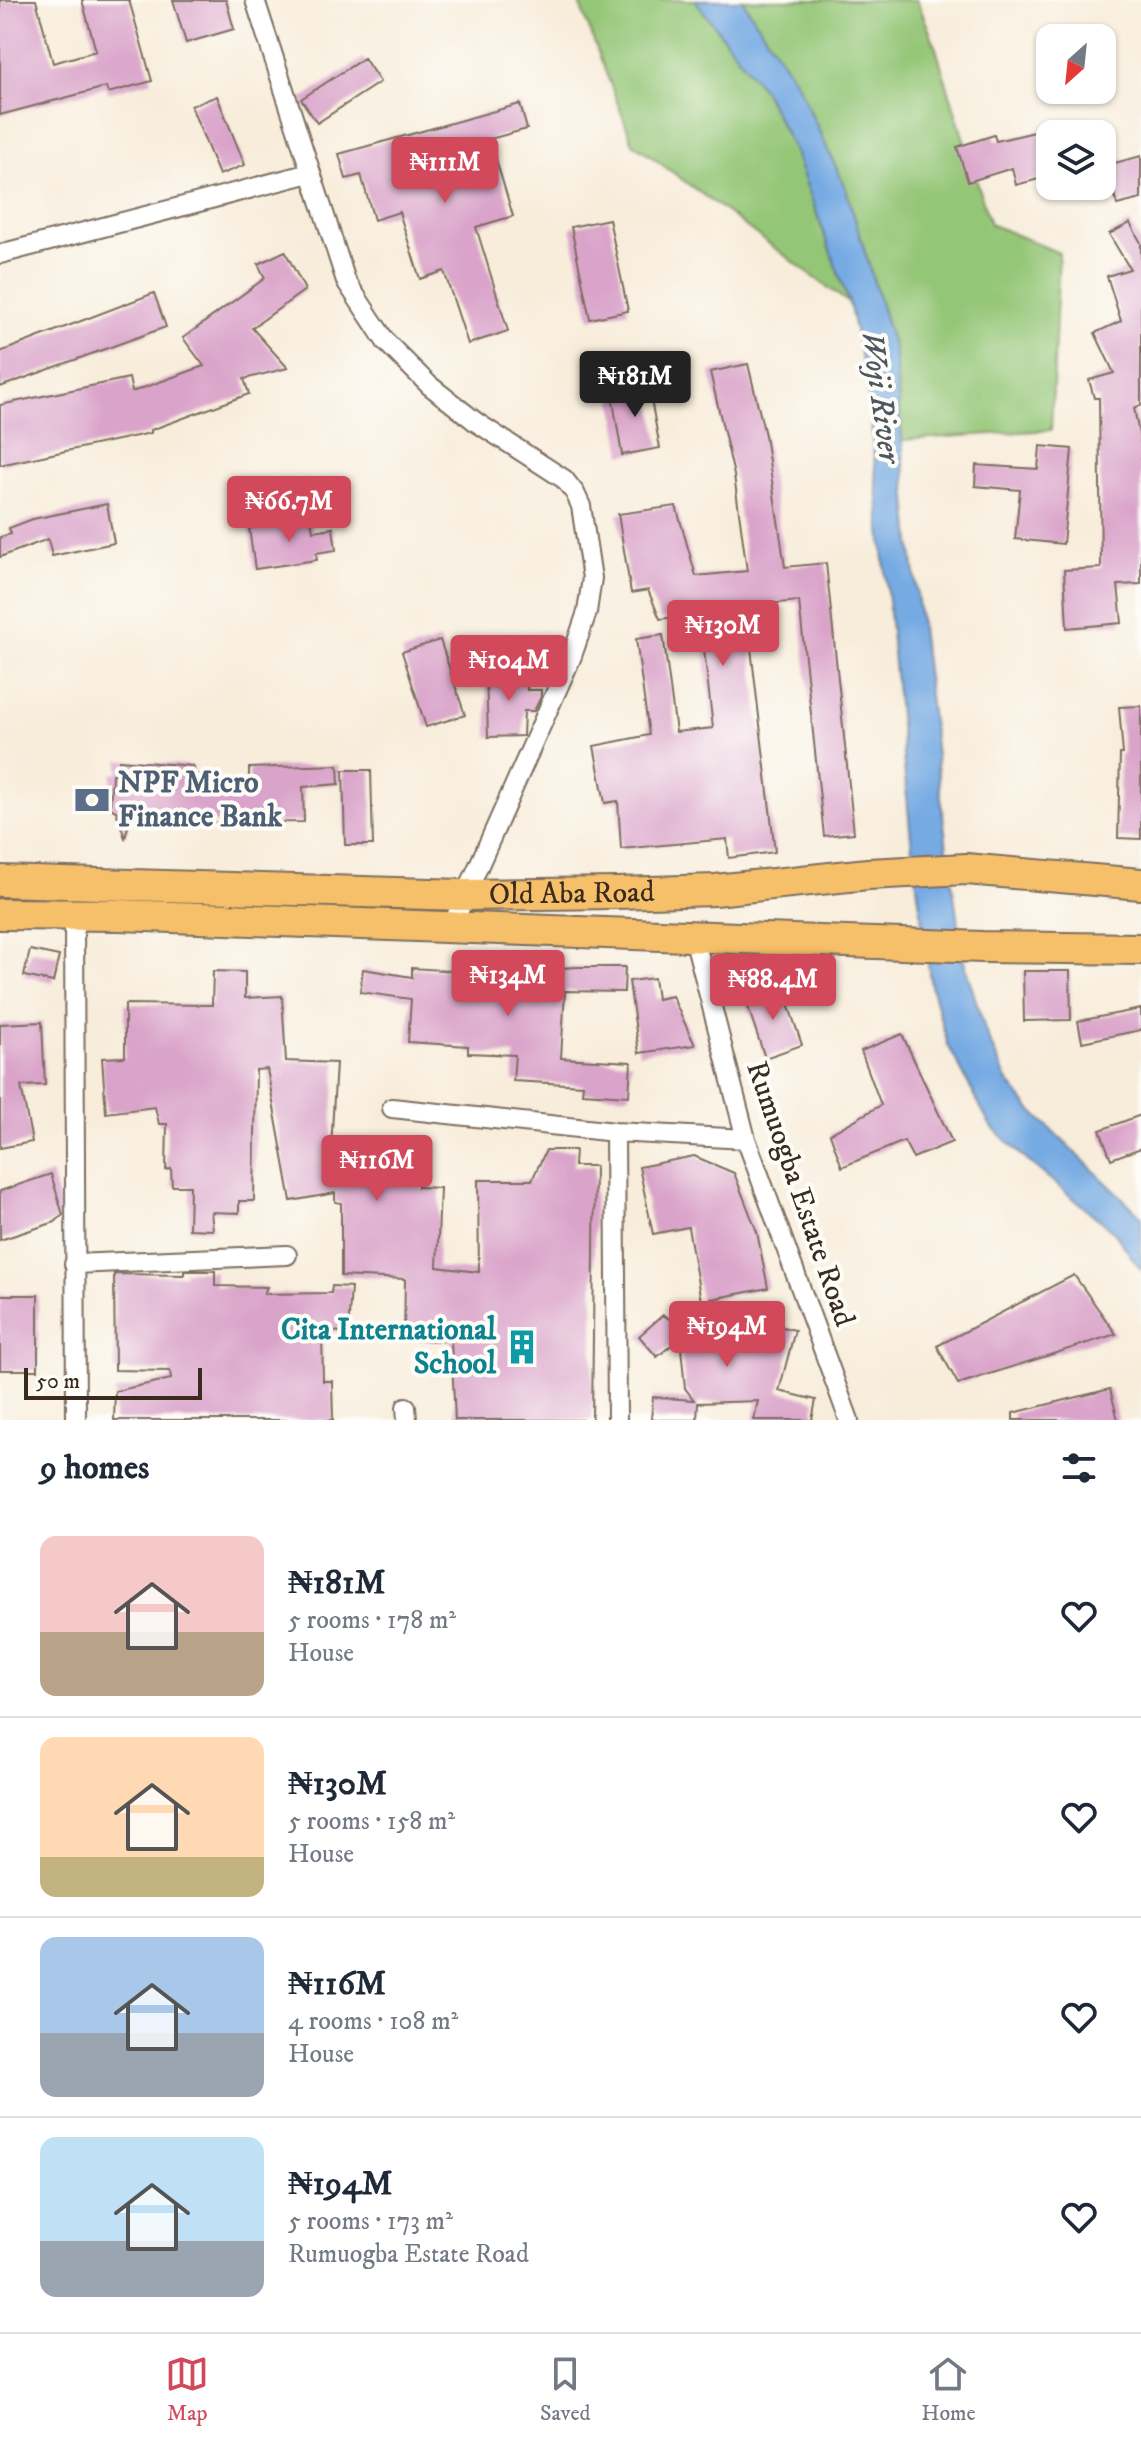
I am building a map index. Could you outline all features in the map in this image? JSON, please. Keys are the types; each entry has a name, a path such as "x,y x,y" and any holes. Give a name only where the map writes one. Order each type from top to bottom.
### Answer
{"main road":[{"name":"Old Aba Road","path":"0,881 464,895 715,890 868,874 966,869 1141,884"},
{"name":"Old Aba Road","path":"0,914 983,947 1141,949"}],"street":[{"path":"255,0 346,281 386,342 429,385 476,422 564,479 581,506 592,578 587,612 572,656 451,928"},
{"path":"0,254 310,173"},
{"path":"74,915 76,1420"},
{"name":"Rumuogba Estate Road","path":"694,937 746,1139 849,1420"},
{"path":"392,1108 615,1132 746,1139"},
{"path":"615,1132 617,1420"},
{"path":"74,1264 287,1255"}],"green space":[{"path":"578,0 695,0 764,91 795,153 849,303 633,143"},
{"path":"742,0 917,0 934,42 990,224 1059,253 1051,430 902,440 894,349 846,189 797,83"}],"water":[{"name":"Woji River","path":"695,0 742,0 797,83 846,189 894,349 911,542 947,849 964,962 987,1036 1007,1080 1030,1109 1141,1216 1141,1270 1113,1231 1022,1156 990,1125 948,1045 931,986 912,849 867,385 849,303 795,153 764,91"}],"building":[{"path":"0,0 36,0 53,63 96,51 82,0 129,0 152,81 108,93 106,87 0,115"},
{"path":"173,0 226,0 234,29 186,43"},
{"path":"364,58 380,82 317,123 301,99"},
{"path":"217,96 245,165 219,175 191,106"},
{"path":"520,104 527,129 490,139 513,216 476,227 508,331 468,344 444,271 420,279 399,212 374,220 361,175 346,179 339,154"},
{"path":"1036,132 1036,180 1016,185 1012,168 968,182 957,147 994,135 996,141"},
{"path":"1141,156 1141,199 1117,205 1116,163"},
{"path":"609,219 628,311 590,319 571,227"},
{"path":"1130,223 1141,243 1141,405 1134,408 1141,444 1141,584 1118,585 1122,623 1067,628 1064,570 1101,568 1099,398 1094,398 1089,380 1114,373 1095,333 1121,321 1107,276 1130,269 1109,234"},
{"path":"285,251 305,290 252,328 288,368 244,379 249,394 151,430 151,433 0,465 0,405 129,378 132,392 204,366 183,338 265,278 258,264"},
{"path":"154,293 166,327 0,387 0,352"},
{"path":"748,364 765,435 785,567 826,563 854,833 824,836 799,601 746,606 775,852 729,858 727,839 621,849 618,801 605,803 594,746 649,735 636,639 663,635 676,732 713,728 700,614 660,619 648,590 631,593 618,514 676,506 696,576 747,571 734,475 710,372"},
{"path":"648,383 660,448 622,455 611,389"},
{"path":"1040,446 1072,449 1063,544 1015,539 1020,490 975,486 976,465 1038,469"},
{"path":"107,504 114,543 52,556 48,539 0,557 0,537 11,534 9,528 33,519"},
{"path":"311,520 313,531 333,528 336,550 316,553 317,560 255,569 249,528"},
{"path":"440,640 465,715 426,727 402,652"},
{"path":"527,672 527,690 541,690 541,697 534,711 524,711 523,736 488,737 486,673"},
{"path":"1141,706 1141,839 1118,838 1120,754 1123,754 1119,707"},
{"path":"119,760 193,766 194,774 206,776 207,783 249,782 249,768 338,765 339,784 303,787 304,822 168,820 166,815 132,812 125,838 116,811 110,808 112,774 119,773"},
{"path":"343,770 371,770 373,845 345,845"},
{"path":"30,950 59,956 53,982 24,976"},
{"path":"625,967 624,992 565,991 561,1058 631,1062 629,1096 582,1093 583,1085 513,1081 515,1055 468,1053 468,1046 408,1042 411,999 360,992 363,969 412,977 412,968 517,975 516,970"},
{"path":"213,971 245,972 245,998 282,996 286,1061 336,1063 331,1148 351,1149 350,1160 377,1161 377,1167 419,1169 418,1187 440,1188 437,1267 479,1272 478,1180 532,1180 546,1150 575,1150 574,1166 595,1166 592,1420 455,1420 451,1341 404,1340 405,1279 341,1276 341,1203 335,1202 335,1193 291,1201 267,1069 256,1070 254,1201 239,1201 239,1213 211,1212 213,1230 189,1229 190,1186 172,1186 171,1169 166,1170 167,1124 159,1124 155,1107 106,1113 102,1058 125,1057 125,1004 212,1005"},
{"path":"1023,971 1070,971 1071,1020 1024,1021"},
{"path":"654,978 657,999 672,996 695,1045 639,1053 629,981"},
{"path":"782,986 802,1045 765,1058 745,998"},
{"path":"1141,1009 1141,1030 1082,1042 1078,1021"},
{"path":"42,1022 45,1085 21,1086 32,1142 0,1148 0,1024"},
{"path":"902,1034 952,1142 913,1158 904,1141 842,1167 830,1134 881,1105 861,1051"},
{"path":"1141,1115 1141,1148 1111,1159 1100,1130"},
{"path":"694,1156 734,1173 757,1232 768,1288 701,1301 688,1227 653,1234 639,1167"},
{"path":"51,1174 63,1215 55,1222 0,1240 0,1191"},
{"path":"184,1271 215,1271 215,1286 267,1287 264,1294 331,1293 332,1286 351,1287 348,1332 322,1331 323,1381 332,1381 333,1420 114,1420 115,1391 171,1379 170,1371 115,1370 114,1274 184,1275"},
{"path":"1074,1275 1116,1334 958,1384 937,1346"},
{"path":"0,1295 38,1295 38,1370 0,1370"},
{"path":"692,1304 723,1312 726,1337 764,1347 770,1324 795,1330 779,1391 816,1400 812,1420 754,1420 758,1401 698,1403 697,1420 651,1420 653,1397 694,1400 685,1388 680,1338 657,1357 639,1336 663,1315 695,1335"},
{"path":"1110,1389 1118,1420 1013,1420 1013,1413"}],"place":[{"name":"NPF Micro Finance Bank","path":"92,800"},
{"name":"Cita International School","path":"522,1347"}]}
